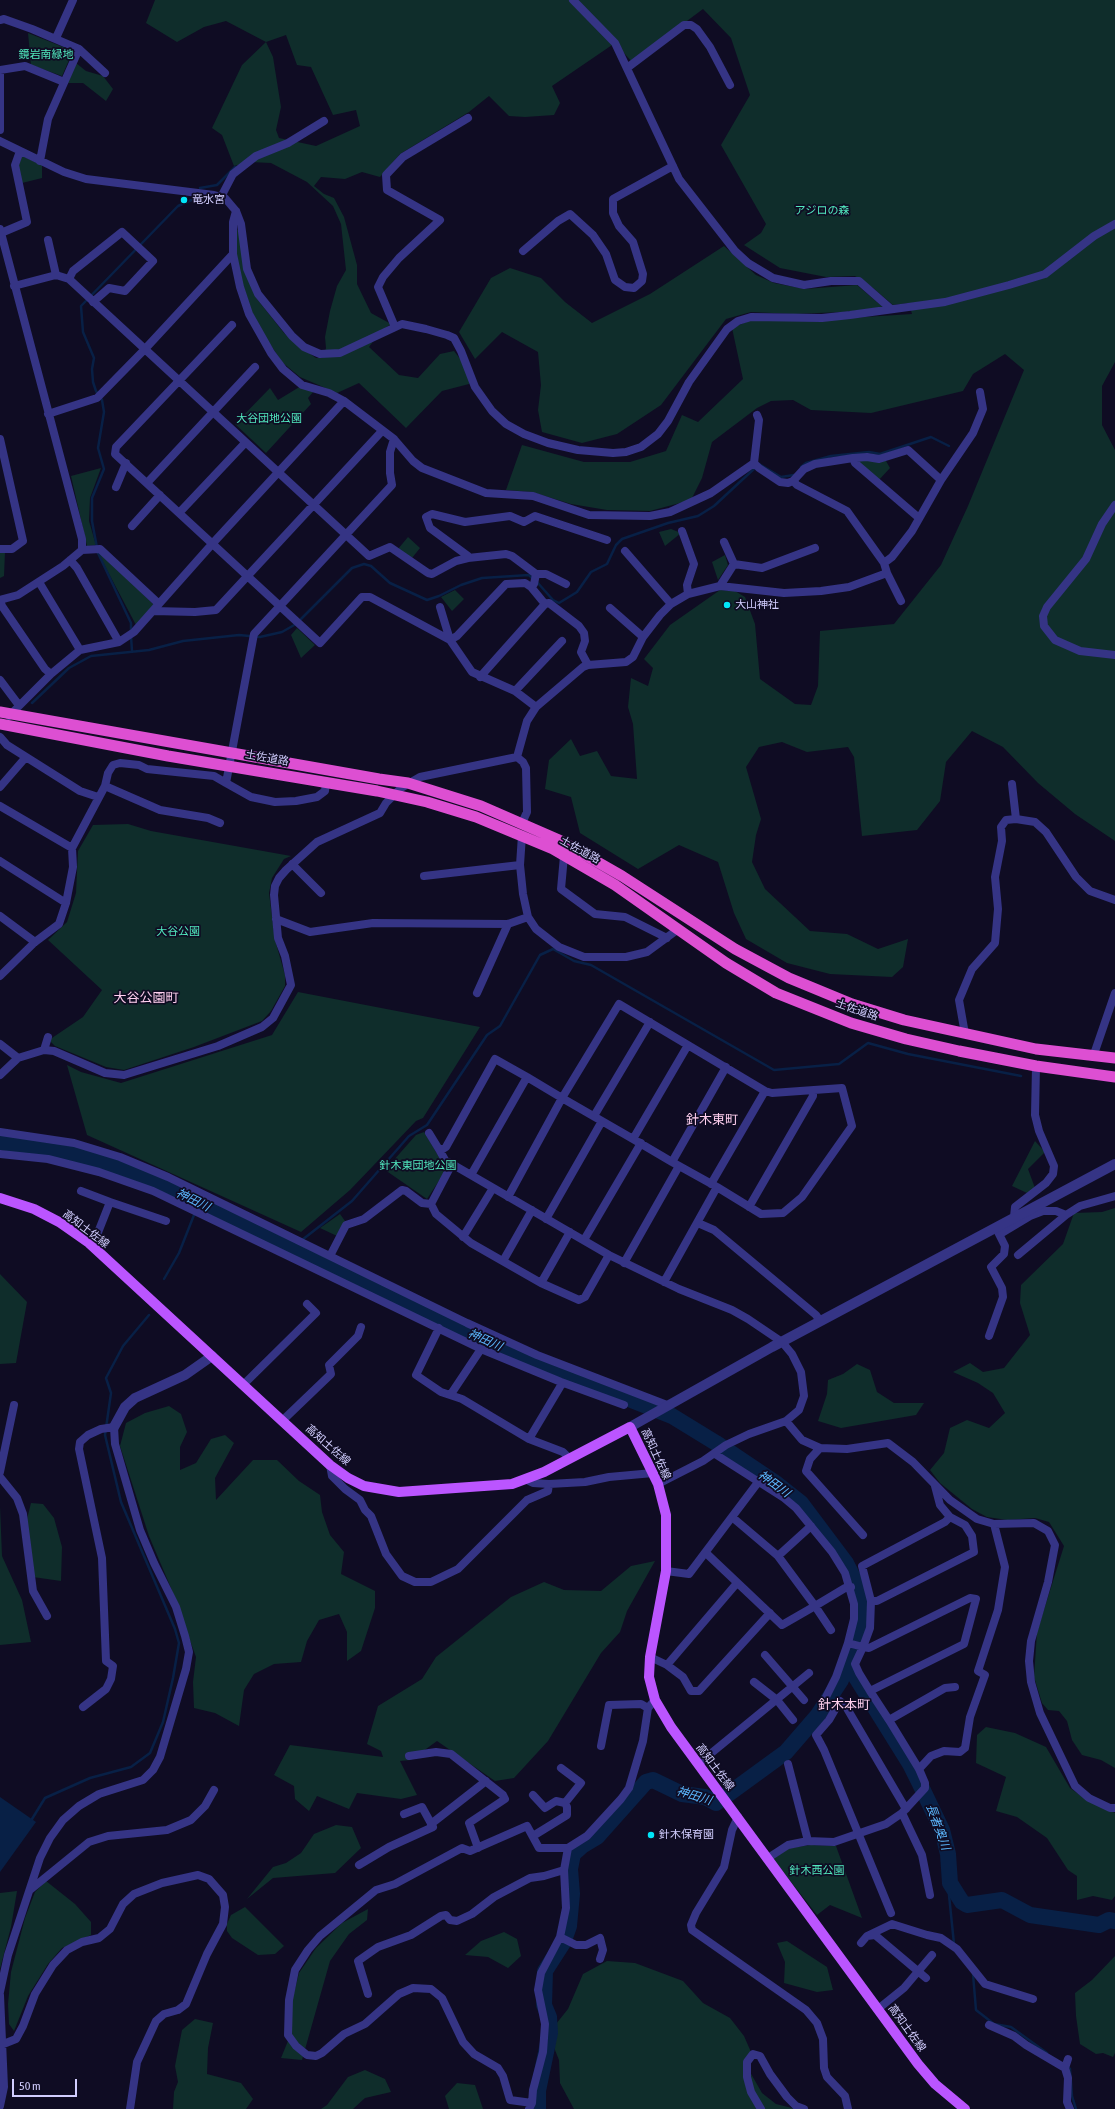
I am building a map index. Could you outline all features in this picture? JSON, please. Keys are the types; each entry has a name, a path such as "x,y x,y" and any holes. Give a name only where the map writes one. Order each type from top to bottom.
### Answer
{"highway":[{"name":"土佐道路","path":"5,713 408,783 480,806 559,840 622,876 735,949 789,978 852,1004 904,1020 1036,1049 1093,1057 1115,1058"},
{"name":"土佐道路","path":"1,726 394,794 427,802 476,817 522,835 564,856 615,885 726,963 776,993 851,1023 906,1039 1036,1066 1115,1077"}],"main road":[{"name":"高知土佐線","path":"0,1198 34,1209 59,1222 89,1243 330,1465 348,1478 364,1486 399,1492 512,1484 544,1472 630,1427 658,1484 666,1515 666,1571 650,1657 649,1677 652,1704 738,1817 918,2064 935,2084 965,2109"}],"street":[{"path":"56,38 73,0"},
{"path":"573,0 615,43 679,179 735,252 748,263 773,278 804,285 831,281 859,281 891,309"},
{"path":"0,20 4,19 56,38 79,49 105,73"},
{"path":"627,68 684,25 691,25 697,30 710,47 721,65 730,85"},
{"path":"40,161 48,118 79,49"},
{"path":"0,130 0,70 25,66 64,82"},
{"path":"395,327 378,287 383,277 399,258 440,220 387,190 386,175 404,157 468,118"},
{"path":"222,197 233,174 256,156 288,143 324,121"},
{"path":"0,141 40,161 86,179 225,198 236,211 241,224 247,269 258,294 292,336 304,347 320,354 340,353 402,324 426,329 454,338 475,387 492,411 506,424 524,434 548,443 578,450 613,453 626,452 641,447 658,434 668,421 689,382 726,329 738,321 751,317 822,318 945,302 1045,274 1094,236 1115,224"},
{"path":"20,151 15,165 27,222 0,231 82,539 82,550"},
{"path":"523,251 570,214 592,235 606,254 614,280 625,287 634,288 642,281 643,274 632,242 619,226 613,213 613,199 673,166"},
{"path":"236,211 233,222 233,254 240,286 249,314 271,353 283,369 302,385 329,393 344,402 394,439 413,462 422,468 486,493 534,496 589,515 650,516 670,512 712,493 754,462"},
{"path":"68,279 73,271 122,232 153,261 124,291 109,288 93,302"},
{"path":"48,240 56,275"},
{"path":"48,414 99,396 233,254"},
{"path":"14,286 56,275 68,279 369,556 390,547 428,573 432,574 456,561 468,558 506,554 523,563 534,580 545,604"},
{"path":"232,325 180,382 116,447 115,454 320,643 362,597 370,597 450,640"},
{"path":"147,483 255,367"},
{"path":"884,563 900,546 919,518 941,480 973,433 983,409 980,392"},
{"path":"1,726 5,713 18,704 50,674 80,650 123,640 134,632 213,543 344,402"},
{"path":"757,415 759,420 754,462 759,468 780,482 788,483 793,481 804,469 815,464 853,458 879,459 908,450 941,480"},
{"path":"153,612 216,610 382,431"},
{"path":"0,439 23,541 12,549 0,548"},
{"path":"226,782 253,638 279,606 392,485 390,473 390,452 394,439"},
{"path":"179,513 245,443"},
{"path":"853,458 855,463 919,518"},
{"path":"116,487 126,463"},
{"path":"793,481 797,486 846,511 884,563 887,573 901,601"},
{"path":"132,526 160,495"},
{"path":"1115,505 1102,524 1086,559 1047,607 1043,616 1044,626 1055,640 1080,650 1115,655"},
{"path":"468,558 468,556 430,528 426,517 432,514 465,522 510,516 524,522 535,516 606,540"},
{"path":"682,531 694,564 687,585 688,594"},
{"path":"724,542 734,564"},
{"path":"734,564 762,568 815,548"},
{"path":"50,674 32,650 0,600 18,595 39,582 82,550 97,549 159,604"},
{"path":"625,551 671,604"},
{"path":"70,560 78,568 123,640"},
{"path":"720,586 734,564"},
{"path":"517,757 527,721 536,707 588,665 626,662 633,657 643,637 660,615 671,604 688,594 720,586 784,593 814,591 849,587 887,573"},
{"path":"450,640 457,636 506,584 525,584 546,574 566,584"},
{"path":"39,582 80,650"},
{"path":"480,677 545,604 549,603 579,626 584,633 585,641 581,652 588,665"},
{"path":"440,607 450,640 472,672 480,677 515,690 536,707"},
{"path":"610,608 643,637"},
{"path":"515,690 562,642"},
{"path":"0,680 18,704"},
{"path":"0,737 7,744 26,757 80,791 98,797"},
{"path":"0,786 26,757"},
{"path":"0,1075 18,1058 44,1050 54,1051 105,1072 124,1075 218,1046 262,1027 273,1018 290,985 289,972 278,938 275,886 279,878 292,864 317,842 380,812 394,794 408,783 420,777 517,757"},
{"path":"517,757 523,762 526,768 527,812 522,823"},
{"path":"1,973 35,942 59,924 66,904 73,867 72,848 105,786 108,773 114,765 120,763 139,765 147,769 214,776 251,797 275,802 296,801 317,797 325,791 326,782"},
{"path":"1012,784 1016,819"},
{"path":"105,786 160,810 208,818 220,823"},
{"path":"0,806 72,848"},
{"path":"966,1034 959,1000 972,969 995,943 998,909 996,877 1002,841 1001,827 1006,820 1016,819 1035,822 1046,832 1076,877 1090,891 1115,900"},
{"path":"522,835 520,866 523,894 528,916 536,929 550,942 568,952 584,957 626,957 647,952 677,930"},
{"path":"564,856 561,889 595,914 625,917 667,938"},
{"path":"0,861 66,904"},
{"path":"292,864 321,893"},
{"path":"424,876 520,866"},
{"path":"0,916 35,942"},
{"path":"276,919 310,932 373,923 508,924 528,916"},
{"path":"477,992 508,924"},
{"path":"1093,1057 1115,993"},
{"path":"440,1151 446,1147 495,1059 562,1098 598,1118 675,1164 714,1185 761,1214 783,1213 802,1197 852,1126 842,1088 772,1093 765,1091 619,1004 562,1098 508,1196"},
{"path":"546,1219 650,1022"},
{"path":"44,1050 48,1037"},
{"path":"0,1044 18,1058"},
{"path":"584,1240 688,1045"},
{"path":"1014,1217 1016,1208 1046,1183 1053,1174 1054,1166 1035,1115 1036,1066"},
{"path":"624,1263 726,1067"},
{"path":"472,1175 527,1077"},
{"path":"664,1282 698,1223 714,1185 765,1091"},
{"path":"749,1207 813,1096 813,1091"},
{"path":"0,1132 74,1143 120,1157 168,1177 537,1355 665,1406"},
{"path":"429,1133 446,1160 452,1164 624,1263 664,1282 732,1310 782,1342 792,1354 801,1372 804,1396 799,1410 786,1421 765,1427 726,1445 717,1452 658,1484"},
{"path":"0,1154 48,1159 99,1172 153,1191 480,1349 561,1382 624,1405"},
{"path":"431,1204 452,1164"},
{"path":"998,1231 1014,1217 1115,1164"},
{"path":"463,1237 493,1188"},
{"path":"330,1256 346,1225 364,1219 402,1190 406,1191 422,1203 431,1204"},
{"path":"81,1191 166,1221"},
{"path":"1018,1255 1066,1215 1080,1206 1115,1196"},
{"path":"89,1243 97,1235 110,1202"},
{"path":"431,1204 436,1214 463,1237 541,1283 579,1300 585,1296 609,1255"},
{"path":"503,1261 532,1210"},
{"path":"630,1427 665,1406 782,1342 998,1231 1043,1211 1056,1211 1066,1215"},
{"path":"698,1223 714,1230 816,1315 820,1322"},
{"path":"989,1336 1003,1297 1002,1288 991,1267 1004,1254 1005,1246 998,1231"},
{"path":"541,1283 570,1232"},
{"path":"243,1385 316,1313 307,1304"},
{"path":"282,1421 330,1374 329,1365 358,1336 361,1327"},
{"path":"439,1328 416,1375 441,1392 451,1394 486,1412 529,1439 562,1452 570,1459"},
{"path":"451,1394 480,1349"},
{"path":"0,1992 8,1955 29,1890 40,1858 50,1838 63,1820 79,1806 99,1794 142,1780 153,1770 160,1757 186,1669 189,1652 176,1607 154,1563 140,1530 115,1444 114,1427 125,1407 135,1398 185,1375 212,1356"},
{"path":"529,1439 560,1387 561,1382"},
{"path":"0,1472 14,1405"},
{"path":"786,1421 802,1440 820,1448 847,1449 888,1443 913,1462 935,1485 965,1512 978,1519 994,1524 1034,1523 1048,1531 1056,1545 1048,1582 1031,1641 1029,1661 1031,1682 1040,1713 1075,1786 1089,1798 1110,1808 1115,1808"},
{"path":"83,1707 106,1689 112,1679 113,1666 106,1661 102,1558 79,1449 80,1442 88,1434 101,1429 114,1427"},
{"path":"820,1448 810,1460 806,1471 863,1535"},
{"path":"717,1452 796,1508 832,1552 845,1573 851,1587 854,1620 855,1664 870,1691 919,1769 925,1783 923,1790 904,1811 886,1824 834,1842 808,1841 788,1845 768,1858"},
{"path":"330,1465 332,1476 345,1489 360,1500 365,1510 371,1516 386,1554 398,1571 402,1576 414,1582 431,1582 458,1569 527,1500 548,1491 549,1484"},
{"path":"525,1479 533,1483 549,1484 585,1482 609,1477 653,1473"},
{"path":"0,1477 17,1498 23,1514 32,1591 47,1616"},
{"path":"666,1571 689,1574 759,1481"},
{"path":"871,1601 877,1601 974,1552 972,1536 969,1530 965,1525 950,1517 940,1505 935,1485"},
{"path":"732,1517 778,1556 831,1630"},
{"path":"825,1699 855,1645 870,1628 871,1601 862,1566 945,1522 950,1517"},
{"path":"919,1769 931,1756 944,1751 960,1752 965,1748 970,1717 985,1675 978,1671 998,1610 1004,1567 994,1524"},
{"path":"778,1556 811,1526"},
{"path":"706,1553 782,1625 845,1588 851,1587"},
{"path":"667,1665 737,1583"},
{"path":"855,1645 869,1648 970,1598 976,1599 964,1644 870,1691"},
{"path":"650,1657 667,1665 683,1677 691,1691 699,1692 770,1613"},
{"path":"765,1655 804,1700"},
{"path":"698,1764 809,1673"},
{"path":"754,1682 777,1700 792,1720"},
{"path":"889,1720 945,1688 955,1687"},
{"path":"891,1913 824,1750 816,1735 829,1720 840,1701 845,1705 904,1811 922,1855 930,1895"},
{"path":"568,1848 564,1870 566,1908 560,1937 541,1973 538,1990 545,2024 543,2052 533,2090 531,2106 510,2100 503,2076 498,2068 474,2054 463,2042 442,1998 431,1989 412,1988 398,1994 365,2024 344,2034 316,2056 308,2055 296,2046 288,2035 289,2000 295,1970 308,1950 320,1936 376,1890 395,1884 462,1848 470,1851 527,1826 539,1848 568,1848 587,1836 599,1825 629,1788 652,1704 609,1705 601,1746"},
{"path":"409,1756 436,1752 450,1754 503,1795 505,1799 468,1823 478,1848"},
{"path":"788,1764 808,1841"},
{"path":"561,1768 581,1783 565,1803"},
{"path":"431,1824 486,1781"},
{"path":"29,1890 89,1842 108,1836 167,1830 191,1820 204,1806 214,1790"},
{"path":"533,1795 545,1808 556,1801 565,1803"},
{"path":"533,1836 567,1815 567,1807 565,1803"},
{"path":"359,1865 389,1847 433,1827 422,1807 404,1814"},
{"path":"738,1817 732,1830 724,1867 696,1913 691,1925 692,1930 806,2010 817,2023 823,2039 824,2068 827,2077 845,2096 848,2109"},
{"path":"368,1994 358,1961 378,1947 411,1935 441,1916 446,1916 450,1920 457,1921 472,1914 494,1897 530,1878 544,1876 564,1870"},
{"path":"1,2045 16,2039 23,2026 35,1994 53,1965 67,1950 82,1942 98,1938 110,1929 123,1904 134,1894 162,1882 198,1875 209,1879 223,1895 225,1907 223,1924 207,1954 186,2004 178,2010 164,2014 156,2021 137,2062 130,2109"},
{"path":"861,1943 867,1936 892,1924 941,1938 955,1948 985,1984 1033,1999"},
{"path":"867,1936 875,1935 926,1978"},
{"path":"560,1937 576,1945 586,1945 600,1938 603,1950 600,1959"},
{"path":"878,2009 904,1988 932,1955"},
{"path":"0,1995 4,2087 0,2107"},
{"path":"989,2026 1014,2036 1026,2045 1065,2068"},
{"path":"761,2109 750,2092 747,2077 747,2062 754,2054 760,2056 770,2074 787,2097 796,2106 804,2109"},
{"path":"1068,2059 1065,2068 1068,2078 1067,2102 1070,2109"}],"green space":[{"name":"アジロの森","path":"155,0 1115,0 1115,362 1102,386 1102,425 1115,450 1115,841 1075,814 1038,783 1003,747 972,731 946,762 940,801 917,830 862,836 854,757 848,747 807,752 782,742 759,747 746,767 761,819 756,835 752,862 765,889 810,931 847,934 878,949 908,939 903,967 892,977 830,974 787,963 746,939 734,913 718,862 679,845 638,869 580,833 571,797 545,789 549,760 571,739 580,756 597,751 611,776 637,779 633,724 628,707 631,678 648,686 653,668 644,659 670,625 720,590 735,591 745,597 755,624 760,679 795,704 811,705 818,686 820,631 894,624 941,565 968,506 1024,370 1005,354 973,374 963,391 871,413 811,410 793,400 771,401 757,408 712,442 702,478 691,500 650,511 607,510 571,504 532,492 506,490 522,445 584,462 630,462 666,451 682,415 698,422 743,379 732,328 751,320 818,320 912,314 909,303 893,305 873,288 855,276 826,277 780,268 744,245 761,233 766,224 721,145 750,95 731,38 703,9 632,62 615,43 552,86 560,103 554,115 525,117 509,116 489,96 469,112 400,154 380,177 362,172 345,179 321,177 314,186 324,194 334,198 344,217 357,265 357,284 371,313 391,324 380,332 369,347 399,375 418,378 440,354 454,351 461,360 469,378 469,384 442,391 406,428 359,383 337,393 300,377 283,363 256,324 241,281 235,249 236,231 238,230 257,299 284,333 316,358 323,358 326,348 325,337 330,311 337,286 346,270 341,224 333,206 307,182 271,163 250,162 234,166 222,135 212,128 242,65 266,42 226,21 204,27 177,42 146,23","holes":["286,35 297,65 311,67 333,115 356,110 360,126 316,146 279,138 276,130 281,107 273,57 266,42"]},
{"name":"鏡岩南緑地","path":"28,33 73,51 62,76 31,65"},
{"path":"76,63 86,71 103,76 113,89 106,101 83,83 66,83"},
{"path":"22,156 42,165 42,178 22,183 18,167"},
{"path":"724,246 756,275 774,283 805,289 857,285 884,308 843,312 794,314 751,312 726,319 661,405 617,434 582,443 542,432 538,410 541,385 538,352 502,332 475,359 459,332 491,278 510,268 541,278 565,302 592,323 650,294"},
{"name":"大谷団地公園","path":"301,386 314,391 308,398 311,404 266,453 235,424 270,388 278,400"},
{"path":"857,460 886,461 890,468 878,481"},
{"path":"101,468 90,498 89,521 96,545 87,546 71,476"},
{"path":"671,529 681,533 665,546 659,532"},
{"path":"408,537 420,548 412,558 398,549"},
{"path":"0,552 5,552 4,576 0,578"},
{"path":"101,553 154,605 136,625 99,555"},
{"path":"725,555 728,565 718,580 712,562"},
{"path":"455,590 464,599 452,611 441,597"},
{"path":"297,628 315,645 301,658 291,635"},
{"name":"大谷公園","path":"128,824 151,831 291,856 284,859 272,878 269,893 275,940 285,975 285,986 271,1011 262,1021 194,1047 124,1070 106,1067 55,1046 49,1040 83,1017 102,990 48,940 67,922 76,893 78,851 93,825"},
{"path":"298,992 480,1027 423,1118 416,1121 350,1190 301,1232 87,1135 67,1065 81,1072 121,1083 272,1035"},
{"name":"針木東団地公園","path":"424,1132 442,1162 448,1167 427,1199 385,1170 416,1135"},
{"path":"1035,1141 1045,1152 1028,1169 1035,1188 1027,1193 1012,1186"},
{"path":"1115,1208 1115,1768 1101,1760 1082,1755 1072,1740 1067,1721 1059,1711 1048,1710 1042,1703 1034,1677 1037,1632 1064,1546 1049,1522 1035,1518 1007,1520 987,1517 972,1509 940,1483 930,1470 944,1453 950,1428 967,1420 989,1428 1005,1413 993,1393 978,1383 953,1372 970,1363 983,1372 1004,1368 1030,1335 1020,1303 1021,1285 1063,1244 1074,1213 1102,1212"},
{"path":"340,1214 345,1221 337,1236 320,1228"},
{"path":"0,1274 27,1302 16,1363 0,1364"},
{"path":"857,1364 870,1370 877,1392 894,1403 924,1403 916,1415 841,1428 818,1421 827,1394 828,1380 843,1374"},
{"path":"169,1406 181,1414 187,1432 180,1447 180,1470 196,1463 211,1439 225,1435 234,1443 215,1478 216,1500 253,1460 277,1460 299,1481 320,1495 322,1512 330,1535 344,1552 341,1574 375,1591 375,1608 361,1651 347,1661 347,1632 339,1614 319,1620 307,1641 301,1662 274,1664 254,1674 244,1690 239,1726 215,1713 194,1708 193,1682 196,1657 171,1588 149,1536 120,1446 126,1423 145,1413"},
{"path":"31,1503 43,1504 54,1518 62,1547 61,1581 33,1577 26,1523"},
{"path":"0,1506 2,1556 22,1600 31,1642 0,1645"},
{"path":"655,1561 627,1611 620,1632 601,1653 548,1741 514,1778 495,1781 437,1741 411,1760 400,1761 417,1795 401,1799 357,1793 349,1809 317,1796 309,1811 295,1799 294,1786 274,1775 290,1745 383,1757 381,1751 367,1744 378,1706 422,1679 436,1657 511,1597 544,1582 564,1590 601,1591 631,1566"},
{"path":"986,1727 1015,1733 1046,1747 1070,1788 1087,1800 1115,1813 1115,1896 1112,1900 1093,1896 1077,1900 1077,1876 1068,1870 1047,1838 1017,1817 996,1811 1006,1777 976,1763 977,1735"},
{"path":"336,1825 352,1827 361,1848 335,1873 273,1878 247,1899 273,1867 286,1863 301,1853 314,1834"},
{"name":"針木西公園","path":"811,1845 836,1846 862,1918 830,1905 817,1915 773,1859 789,1848"},
{"path":"46,1881 75,1904 91,1922 91,1935 62,1948 48,1964 28,1996 14,2031 9,2024 8,2004 11,1972 25,1918 35,1892"},
{"path":"17,1891 11,1927 0,1969 0,1893"},
{"path":"245,1907 284,1946 275,1954 258,1955 232,1938 227,1931 227,1924 231,1915"},
{"path":"368,1909 367,1920 349,1934 330,1961 302,2060 281,2058 290,2036 292,2001 299,1973 316,1948 342,1923"},
{"path":"504,1932 517,1939 521,1956 508,1968 488,1957 465,1955 481,1941"},
{"path":"787,1941 827,1967 833,1990 817,1992 784,1983 785,1962 777,1943"},
{"path":"1115,1956 1115,2053 1113,2057 1103,2053 1096,2054 1080,2044 1076,2016 1075,1993 1092,1980"},
{"path":"607,1961 635,1963 683,1981 703,2003 730,2018 744,2036 751,2052 750,2072 762,2093 776,2104 796,2109 574,2109 560,2083 559,2060 555,2050 552,2029 568,2009 583,1974"},
{"path":"195,2019 213,2023 208,2048 207,2074 241,2083 253,2099 246,2109 173,2109 174,2092 178,2082 175,2066 182,2030"},
{"path":"365,2070 385,2079 391,2092 365,2098 353,2109 321,2109 327,2105 348,2077"},
{"path":"457,2083 475,2085 483,2109 449,2109 445,2096"}],"water":[{"path":"0,1797 36,1822 0,1872"}],"waterway":[{"path":"200,188 217,185 235,167"},
{"path":"131,631 131,623 98,553 92,521 92,498 104,469 98,448 104,412 102,400 96,391 93,382 92,369 94,358 83,332 81,306 178,206 196,198"},
{"path":"801,467 806,463 831,456 869,452 880,454 931,437 949,446"},
{"path":"759,464 781,477 794,475"},
{"path":"537,582 553,600 559,603 577,592 591,572 607,564 616,545 622,539 668,523 698,516 714,506 756,467"},
{"path":"299,621 352,568 364,564 371,566 390,583 427,600 461,585 482,578 529,575 533,579"},
{"path":"32,703 69,668 91,656 149,650 183,641 239,635 260,637 282,632 296,624"},
{"path":"131,636 132,651"},
{"path":"293,1247 352,1201 409,1136 427,1125 487,1035 500,1026 540,955 553,949 574,961 591,965 774,1070 839,1064 868,1043 908,1054 1021,1076"},
{"name":"神田川","path":"0,1142 82,1156 139,1174 490,1344 672,1416 716,1443 777,1484 801,1503 846,1563 859,1589 861,1613 857,1632 841,1680 818,1715 786,1752 716,1803 705,1797 682,1794 653,1780 646,1782 597,1837 582,1846 573,1854 570,1869 572,1894 569,1926 563,1943 545,1971 544,2005 549,2017 550,2033 538,2091 538,2109"},
{"name":"神田川","path":"197,1208 199,1203"},
{"path":"164,1279 179,1253 194,1215"},
{"path":"32,1819 45,1798 90,1778 131,1767 150,1753 163,1722 179,1643 175,1629 121,1502 105,1435 111,1393 106,1378 123,1346 149,1315"},
{"name":"長者奥川","path":"848,1659 854,1674 910,1764 942,1830 948,1854 950,1883 962,1902 967,1905 1002,1900 1030,1915 1099,1925 1109,1920 1115,1921"},
{"path":"950,1883 949,1895 954,1944"},
{"path":"973,1974 976,2010 994,2024 1011,2027 1047,2053"},
{"path":"1068,2067 1070,2069 1072,2096 1076,2109"}],"place":[{"name":"竜水宮","path":"184,200"},
{"name":"大山神社","path":"727,605"},
{"name":"針木保育園","path":"651,1835"}],"district":[{"name":"大谷公園町","path":"146,998"},
{"name":"針木東町","path":"712,1120"},
{"name":"針木本町","path":"844,1705"}]}
